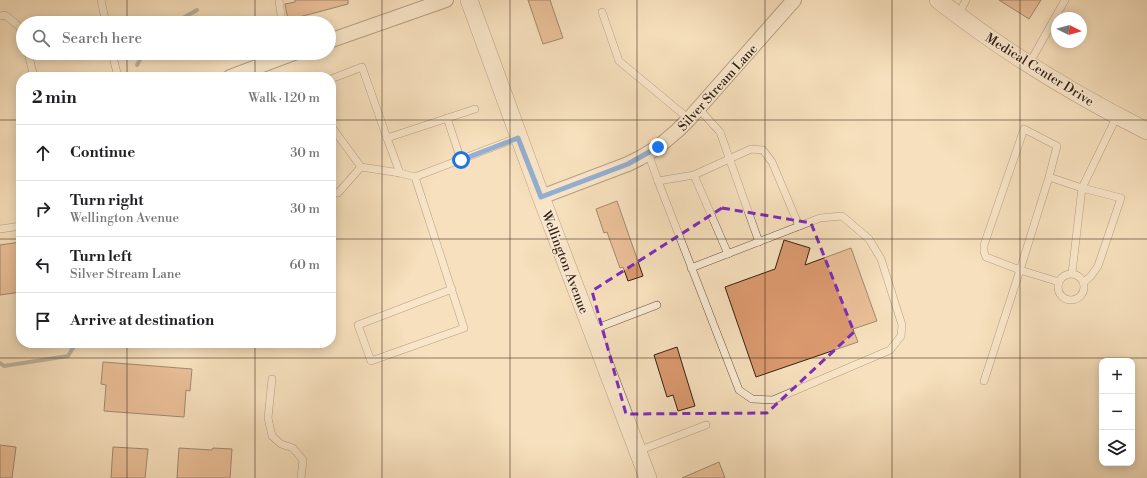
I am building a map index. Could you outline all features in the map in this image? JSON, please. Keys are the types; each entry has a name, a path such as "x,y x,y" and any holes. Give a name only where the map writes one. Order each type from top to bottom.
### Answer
{"street":[{"path":"336,39 446,0"},
{"name":"Wellington Avenue","path":"469,0 518,138 648,478"},
{"name":"Silver Stream Lane","path":"541,197 628,164 668,140 689,119 794,0"},
{"name":"Medical Center Drive","path":"938,0 1046,76 1147,131"},
{"path":"243,72 273,60"}],"lane":[{"path":"101,0 104,16"},
{"path":"279,0 281,16"},
{"path":"958,15 966,0"},
{"path":"1029,64 1065,0"},
{"path":"602,12 619,61 689,119"},
{"path":"0,16 5,15 16,24"},
{"path":"30,60 33,72"},
{"path":"114,60 117,72"},
{"path":"336,77 362,67 400,173"},
{"path":"387,138 475,108"},
{"path":"698,108 720,132 759,242"},
{"path":"1072,273 1082,188 1117,116"},
{"path":"447,118 461,160"},
{"path":"984,381 1020,270 1057,146 1024,129 984,245 984,252 986,257 1020,270 1059,282"},
{"path":"336,133 361,167 400,173 415,177 518,138"},
{"path":"658,181 694,175 751,149 763,150 772,162 799,226"},
{"path":"648,153 691,268 739,390 752,399 773,400 890,350 901,336 902,325 881,259 869,239 842,216 820,218 691,268"},
{"path":"336,193 338,193 361,167"},
{"path":"694,175 728,254"},
{"path":"415,177 452,289 464,328 372,361 358,325 452,289"},
{"path":"1048,177 1121,198 1098,266 1091,276 1084,282"},
{"path":"0,229 16,227"},
{"path":"1072,273 1080,277 1084,282 1084,289 1081,296 1077,299 1069,300 1059,292 1059,282 1063,276 1072,273"},
{"path":"592,330 657,305"},
{"path":"272,379 268,418 272,436 281,444 293,448 303,460 302,478"},
{"path":"638,451 706,425"}],"highlighted area":[{"path":"722,208 811,223 854,332 767,413 626,414 592,291"}],"building":[{"path":"295,0 348,0 348,4 303,16 287,16 285,4 295,2"},
{"path":"528,0 550,0 563,38 543,44"},
{"path":"999,0 1041,0 1029,19"},
{"path":"617,201 643,276 628,281 623,267 620,268 607,232 604,233 596,209"},
{"path":"784,240 810,248 805,265 851,248 877,321 853,329 858,342 756,377 725,287 775,269"},
{"path":"16,243 16,293 0,295 0,245"},
{"path":"677,347 695,406 678,411 673,395 667,397 654,355"},
{"path":"103,362 192,369 190,391 186,390 184,417 104,411 106,385 101,384"},
{"path":"0,445 16,447 12,478 0,478"},
{"path":"113,447 148,449 145,478 111,478"},
{"path":"179,448 212,450 213,448 232,449 230,478 177,478"},
{"path":"719,462 725,478 682,478"}],"waterway":[{"path":"186,16 197,10"},
{"path":"137,65 140,60"},
{"path":"0,363 4,366 68,356 73,348"}],"route":[{"path":"461,160 518,138 541,197 628,164 658,147"}]}
